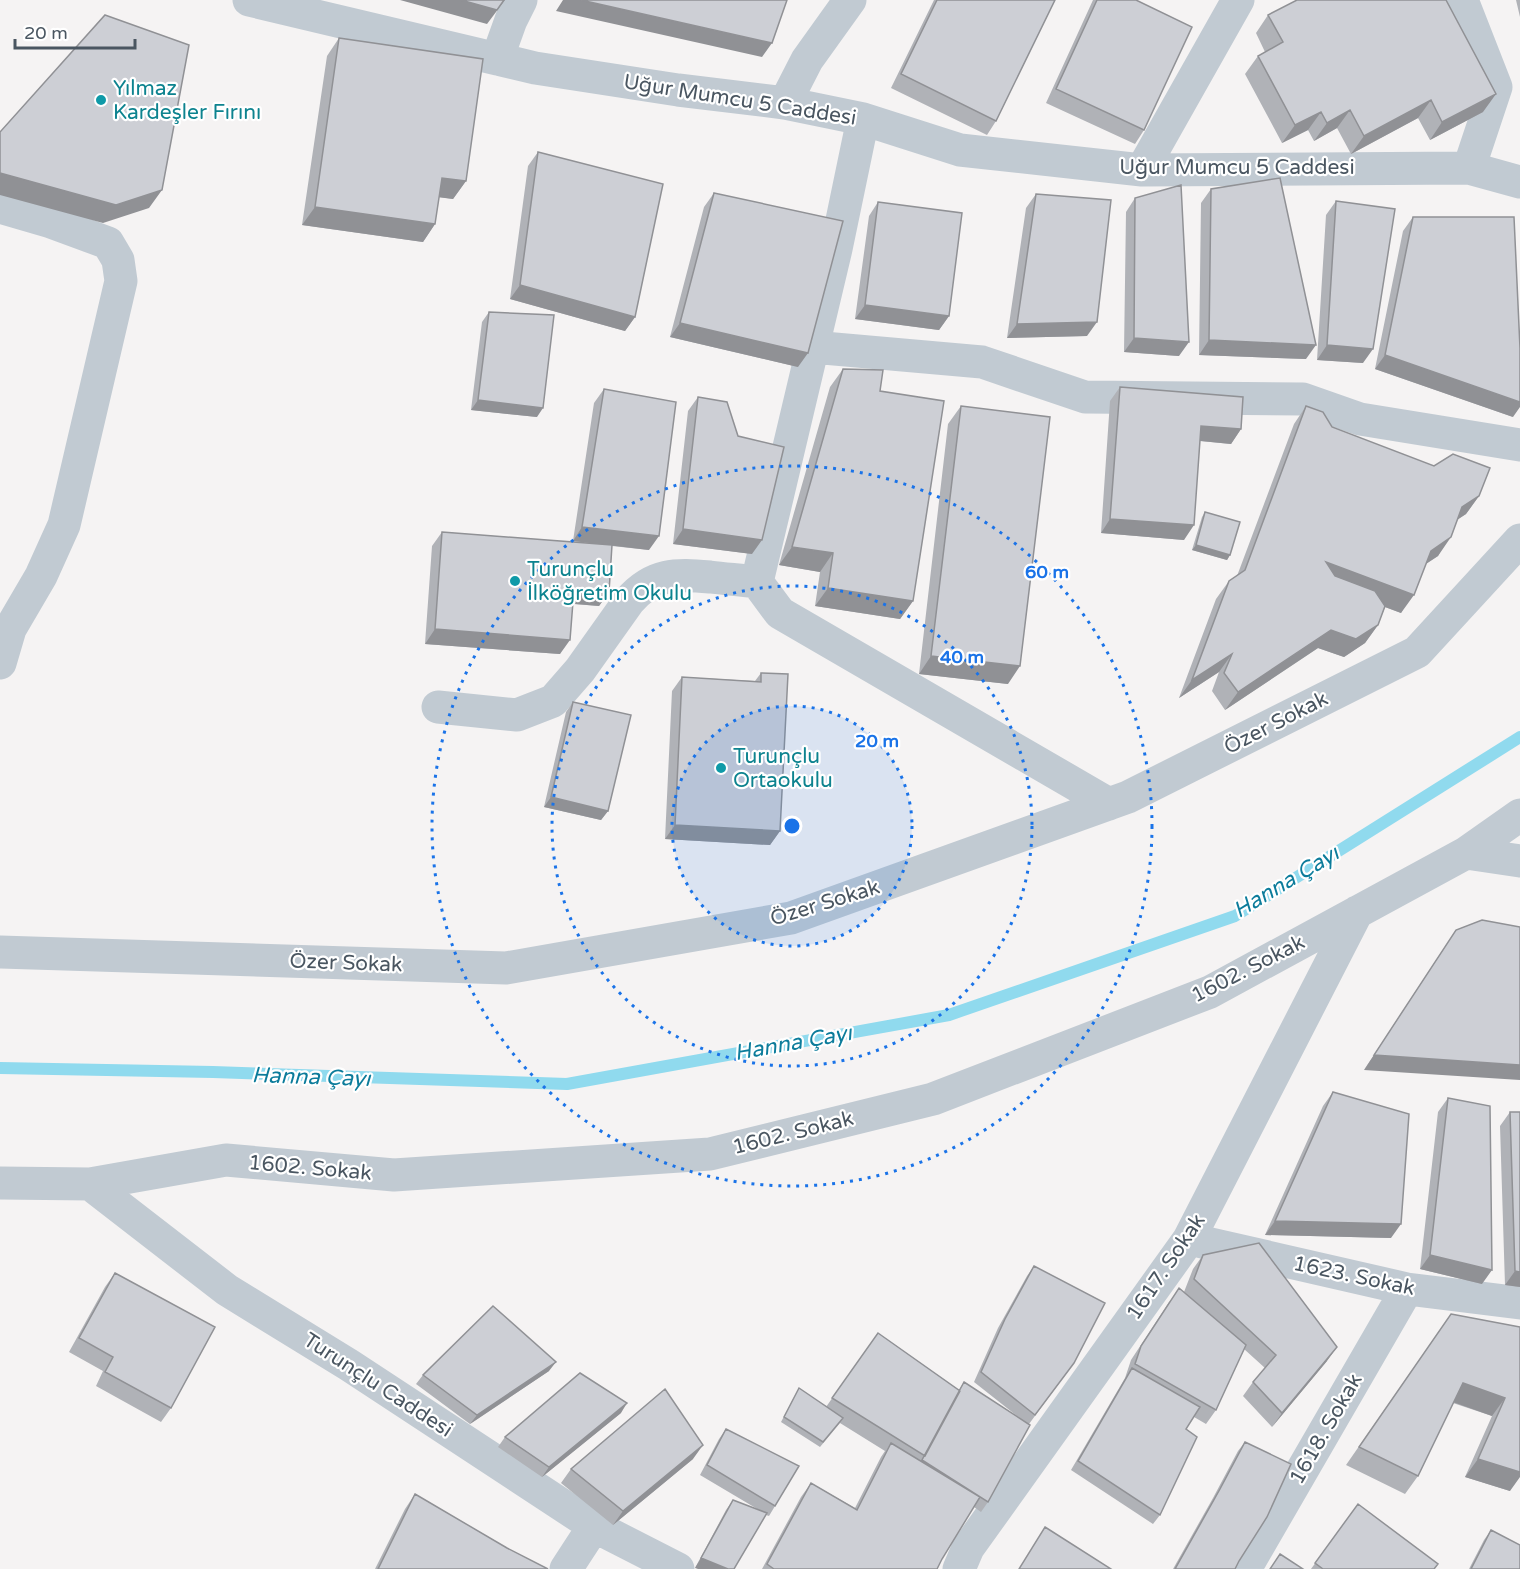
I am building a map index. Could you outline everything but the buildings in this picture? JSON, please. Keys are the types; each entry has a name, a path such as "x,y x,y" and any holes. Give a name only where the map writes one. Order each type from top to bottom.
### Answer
{"street":[{"name":"Uğur Mumcu 5 Caddesi","path":"249,0 546,70 785,103 863,119 960,150 1142,170 1469,168 1520,182"},
{"path":"497,59 510,20 520,0"},
{"path":"785,103 807,60 850,0"},
{"path":"1142,170 1238,0"},
{"path":"1462,0 1496,87 1469,168"},
{"path":"757,582 836,249 863,119"},
{"path":"0,207 51,222 108,243 118,260 121,281 64,525 41,576 10,629 0,663"},
{"path":"812,347 982,362 1085,397 1303,399 1360,419 1520,445"},
{"name":"Özer Sokak","path":"0,951 506,968 791,918 1128,797 1417,652 1520,540"},
{"path":"438,707 517,715 553,701 580,670 637,591 662,578 691,575 757,582 780,613 1109,804"},
{"name":"1602. Sokak","path":"0,1183 90,1184 226,1160 394,1175 710,1154 933,1099 1210,992 1466,853 1520,815"},
{"path":"1466,853 1520,861"},
{"name":"1617. Sokak","path":"959,1569 968,1548 1189,1239 1357,912"},
{"name":"Turunçlu Caddesi","path":"90,1184 227,1290 349,1365 594,1526 678,1569"},
{"name":"1623. Sokak","path":"1189,1239 1407,1289 1520,1304"},
{"name":"1618. Sokak","path":"1245,1569 1407,1289"},
{"path":"566,1569 594,1526"}],"waterway":[{"name":"Hanna Çayı","path":"0,1068 213,1072 567,1084 949,1015 1235,916 1520,737"}],"place":[{"name":"Yılmaz Kardeşler Fırını","path":"101,100"},
{"name":"Turunçlu İlköğretim Okulu","path":"515,581"},
{"name":"Turunçlu Ortaokulu","path":"721,768"}]}
